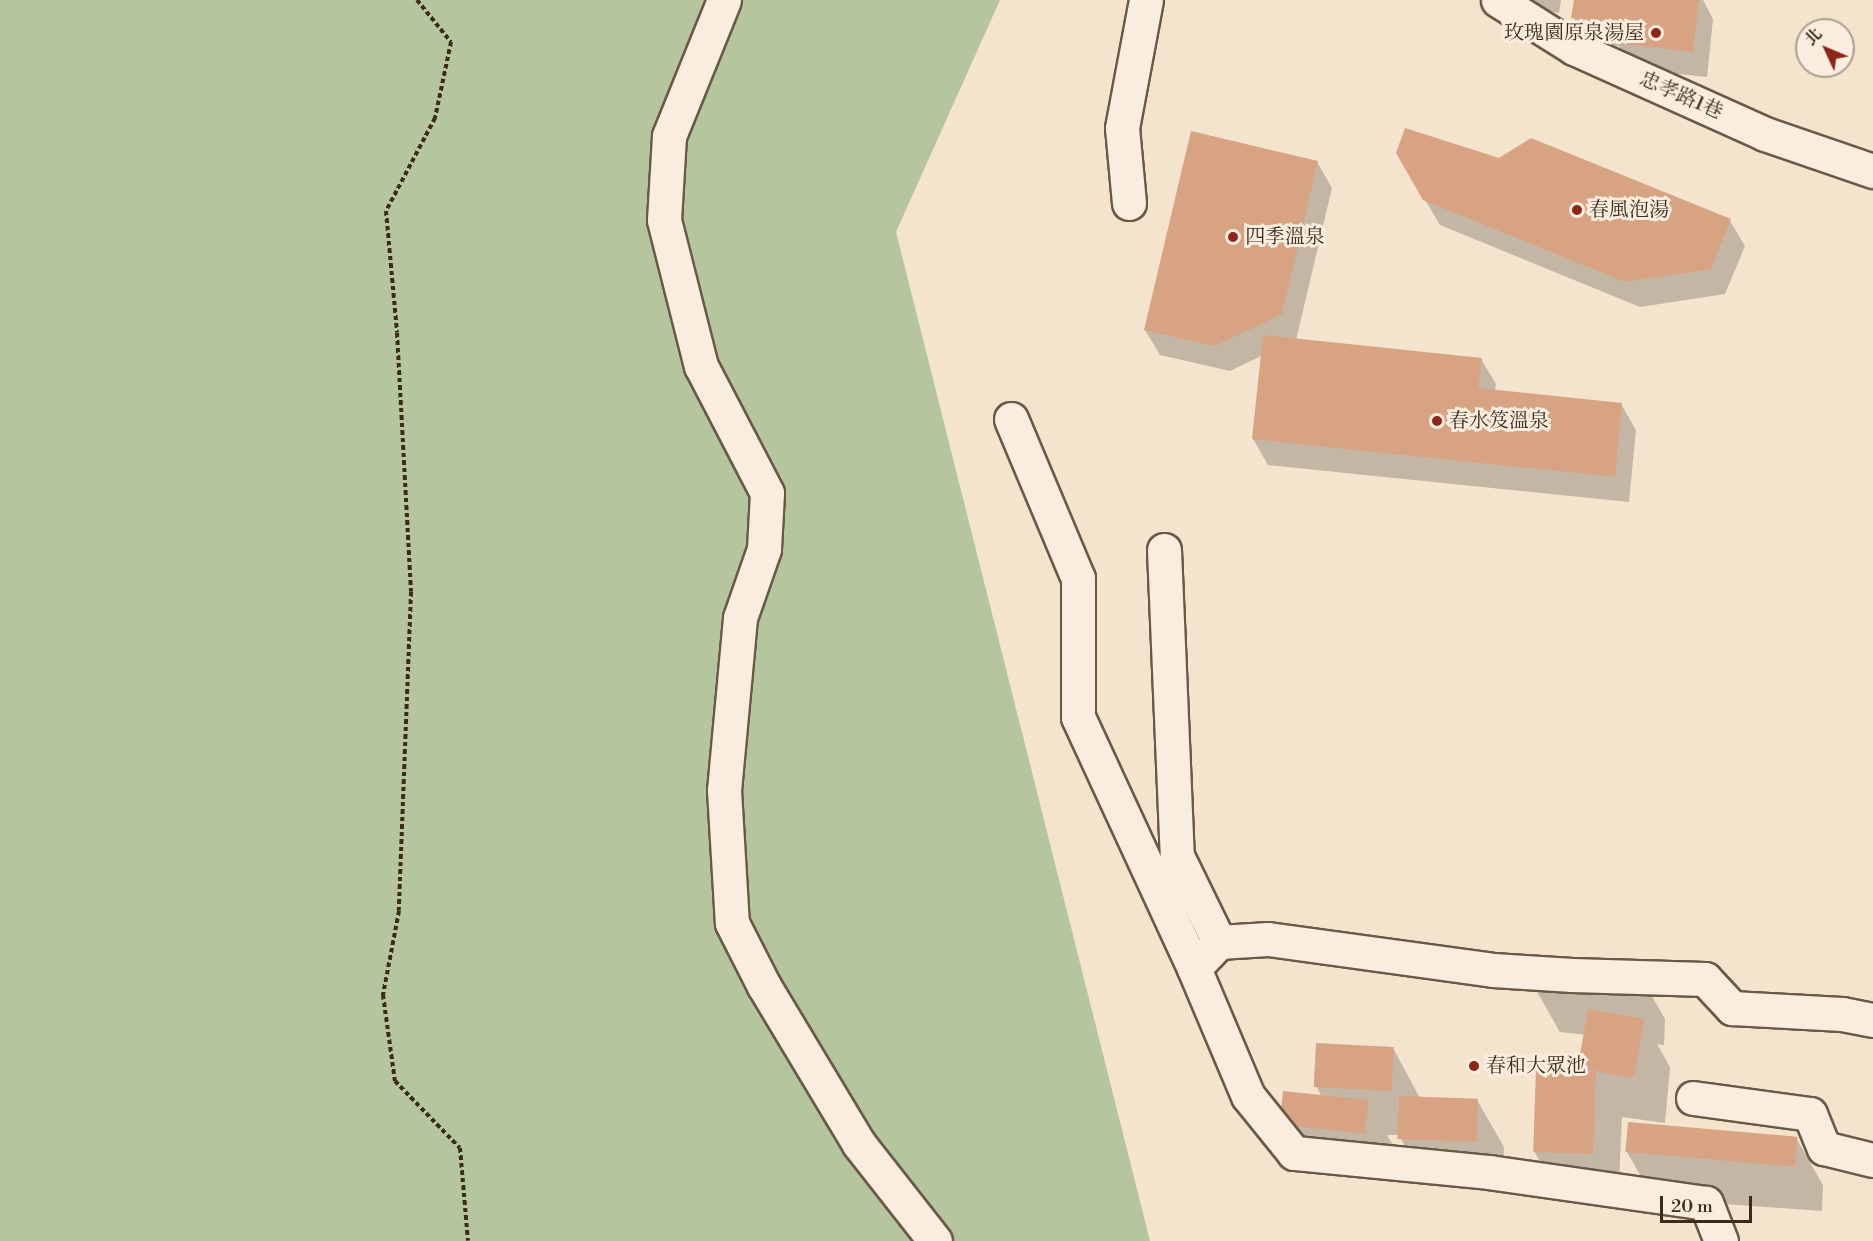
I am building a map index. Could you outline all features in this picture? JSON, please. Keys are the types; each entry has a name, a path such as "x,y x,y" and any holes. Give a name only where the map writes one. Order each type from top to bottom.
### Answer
{"street":[{"path":"724,0 669,136 664,220 700,366 767,492 764,549 740,618 724,790 732,923 764,986 859,1144 935,1241"},
{"path":"1129,203 1122,128 1146,0"},
{"name":"忠孝路1巷","path":"1498,0 1574,48 1765,134 1873,171"},
{"path":"1011,418 1078,578 1078,717 1194,968 1248,1096 1294,1153 1489,1172 1706,1203 1721,1241"},
{"path":"1164,550 1177,856 1219,942"},
{"path":"1194,968 1219,942 1268,939 1493,970 1705,979 1731,1008 1842,1014 1873,1020"},
{"path":"1693,1098 1810,1114 1824,1148 1873,1160"}],"path":[{"path":"417,0 451,42 435,118 386,211 397,333 411,592 399,911 383,995 395,1081 460,1148 468,1241"}],"green space":[{"path":"0,0 1000,0 896,232 1150,1241 0,1241"}],"building":[{"name":"玫瑰園原泉湯屋","path":"1574,0 1699,0 1693,52 1616,43 1618,23 1571,18"},
{"name":"春風泡湯","path":"1405,128 1499,158 1531,138 1731,219 1711,269 1625,282 1423,200 1396,153"},
{"name":"四季溫泉","path":"1191,131 1318,161 1282,314 1215,346 1144,330"},
{"name":"春水笈溫泉","path":"1263,335 1482,358 1478,388 1622,403 1615,477 1252,439"},
{"path":"1588,1009 1644,1019 1634,1078 1578,1068"},
{"path":"1316,1043 1394,1047 1392,1091 1314,1087"},
{"path":"1536,1070 1596,1072 1593,1154 1533,1152"},
{"path":"1283,1091 1369,1100 1365,1134 1279,1125"},
{"path":"1399,1096 1478,1099 1476,1142 1397,1139"},
{"path":"1628,1122 1797,1137 1795,1167 1625,1152"}],"place":[{"name":"玫瑰園原泉湯屋","path":"1656,33"},
{"name":"春風泡湯","path":"1577,210"},
{"name":"四季溫泉","path":"1233,237"},
{"name":"春水笈溫泉","path":"1437,421"},
{"name":"春和大眾池","path":"1474,1066"}]}
